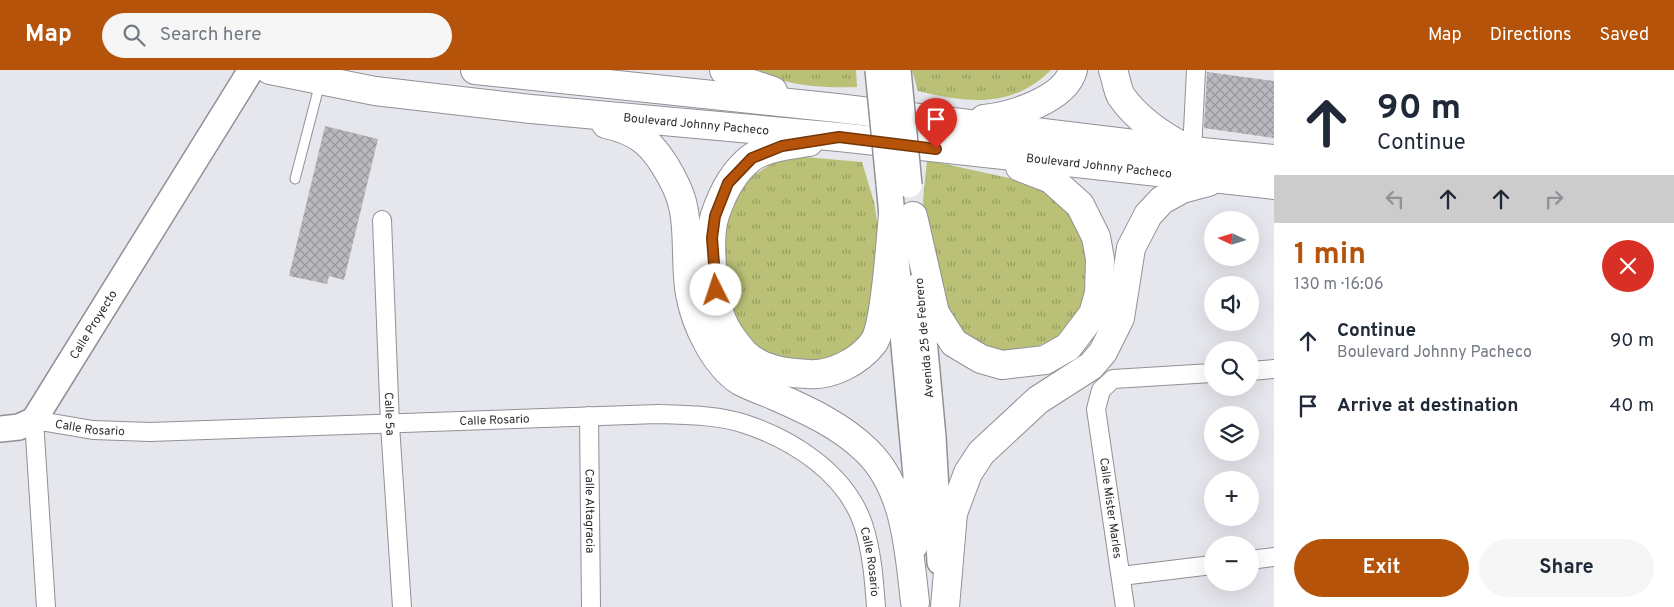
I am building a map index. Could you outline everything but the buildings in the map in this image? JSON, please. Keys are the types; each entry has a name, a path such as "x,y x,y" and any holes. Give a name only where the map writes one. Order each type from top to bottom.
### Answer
{"main road":[{"name":"Calle Proyecto","path":"34,420 251,70"},
{"name":"Boulevard Johnny Pacheco","path":"270,70 375,91 531,109 839,137 1274,185"},
{"name":"Boulevard Johnny Pacheco","path":"475,70 837,108 1192,151 1274,159"},
{"path":"526,75 598,70"},
{"path":"724,70 737,79 768,90 837,108"},
{"name":"Avenida 25 de Febrero","path":"878,70 899,184 933,437 944,607"},
{"name":"Avenida 25 de Febrero","path":"898,70 899,184"},
{"path":"957,123 1002,117 1028,110 1056,91 1071,75 1073,70"},
{"path":"1113,70 1121,95 1142,118 1165,137 1192,151"},
{"path":"531,109 622,128 636,134 658,152 680,194 684,212 690,293 696,316 713,352 740,380 817,414 866,450 882,472 899,506 909,548 914,604"},
{"path":"839,137 782,146 752,158 728,183 715,216 712,238 716,290 722,319 731,338 747,355 779,372 818,375 841,368 859,356 874,341 883,310 903,215"},
{"path":"903,215 935,313 954,343 981,359 1002,365 1045,360 1068,347 1093,314 1099,293 1100,258 1096,237 1080,204 1051,179 1033,170 955,151"},
{"path":"944,607 953,513 968,473 981,453 1038,400 1091,366 1103,352 1120,318 1131,248 1148,215 1162,200 1182,189 1221,180"},
{"name":"Avenida 25 de Febrero","path":"903,215 916,474 914,604"},
{"name":"Calle Rosario","path":"0,429 19,427 34,420"}],"street":[{"path":"1192,151 1196,70"},
{"name":"Calle 5a","path":"382,220 390,425 402,607"},
{"path":"1259,370 1274,369"},
{"name":"Calle Mister Marles","path":"1125,607 1096,409 1101,390 1113,379 1204,373"},
{"name":"Calle Rosario","path":"34,420 93,430 150,432 390,425 589,416 700,415 745,424 787,442 811,458 827,469 849,495 863,524 871,558 876,607"},
{"name":"Calle Altagracia","path":"589,416 590,607"},
{"path":"34,420 46,607"},
{"path":"1259,559 1274,557"},
{"path":"1120,576 1204,566"}],"lane":[{"path":"295,178 320,80"}],"green space":[{"path":"759,70 856,70 857,87 819,87 793,83 770,76"},
{"path":"912,70 1051,70 1036,83 1005,97 971,100 918,91"},
{"path":"805,157 862,162 874,202 879,234 874,327 857,344 829,359 797,364 766,358 732,326 722,230 733,201 751,177 773,163"},
{"path":"927,160 1018,180 1047,189 1086,230 1091,289 1078,316 1057,337 1030,350 1000,353 954,334 926,247 923,200"}],"route":[{"path":"716,290 712,238 715,216 728,183 752,158 782,146 839,137 936,149"}]}
